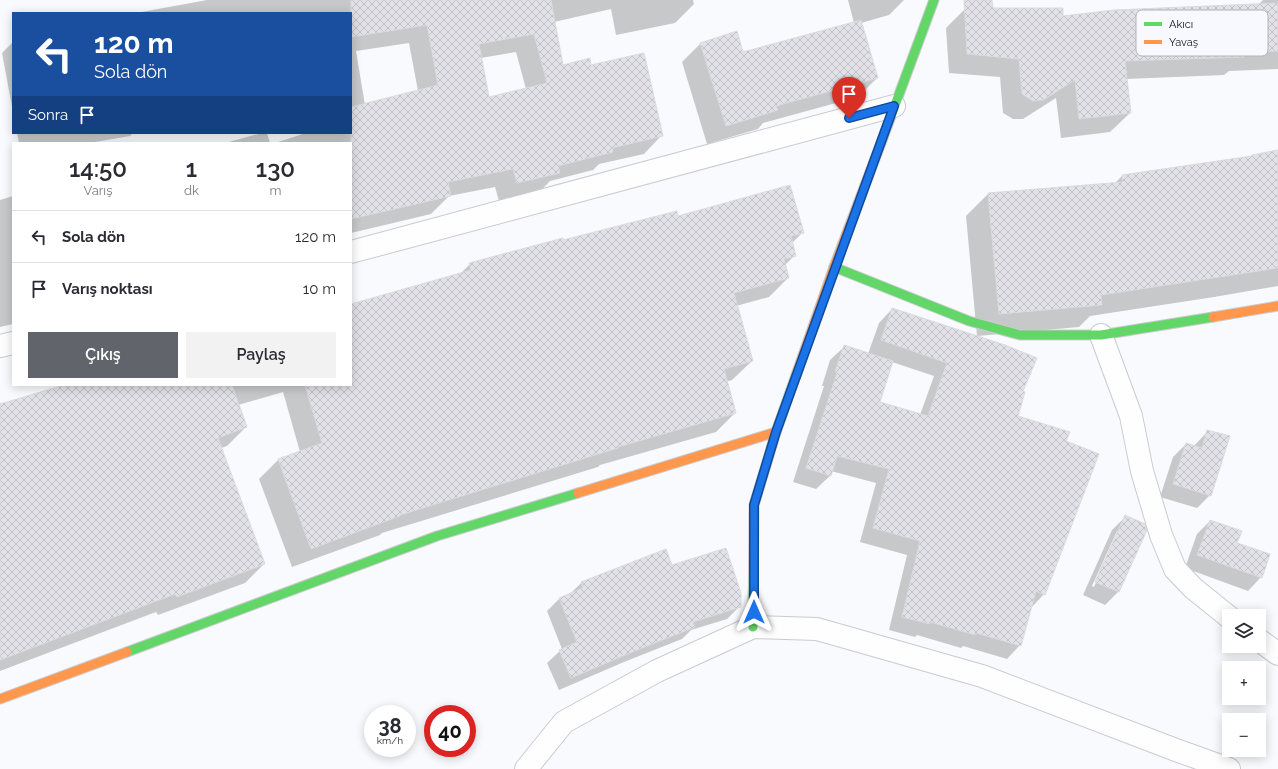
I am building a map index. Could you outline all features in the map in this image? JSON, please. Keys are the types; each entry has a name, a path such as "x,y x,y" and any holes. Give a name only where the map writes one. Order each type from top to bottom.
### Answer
{"street":[{"path":"754,627 754,505 776,432 834,267 934,0"},
{"path":"352,252 894,106"},
{"path":"834,267 969,321 1020,335 1101,336 1278,306"},
{"path":"1101,336 1131,416 1142,471 1160,535 1175,569 1193,588 1222,611"},
{"path":"0,346 12,342"},
{"path":"0,699 437,536 776,432"},
{"path":"526,769 564,722 657,671 754,627 817,629 982,676 1229,769"},
{"path":"1266,645 1278,654"}],"building":[{"path":"351,0 551,0 563,65 590,58 591,65 644,53 663,136 612,148 613,152 558,166 560,173 517,183 513,169 448,182 451,196 352,219 352,107 438,85 427,25 352,37","holes":["534,34 547,83 489,97 479,44"]},
{"path":"964,0 992,0 993,8 1063,8 1063,16 1114,10 1278,3 1278,51 1268,51 1268,10 1136,10 1136,56 1244,57 1125,61 1131,113 1079,119 1075,80 1043,100 1033,101 1022,94 1019,59 967,54"},
{"path":"861,20 878,78 776,106 778,110 726,126 700,43 737,31 743,52"},
{"path":"1278,150 1278,268 1101,295 1102,305 999,314 988,193 1123,182 1122,175 1252,156"},
{"path":"790,185 804,233 791,236 796,256 784,259 789,278 734,293 753,361 724,369 736,413 618,447 400,515 311,549 278,459 322,443 305,386 352,386 352,304 471,270 469,263 563,238 563,240 677,211 678,216"},
{"path":"892,308 1005,345 1037,358 1023,391 1025,392 1018,416 1070,432 1066,441 1099,454 1045,595 1036,591 1021,646 976,633 975,635 930,622 930,624 902,617 920,541 873,528 889,469 837,456 831,476 806,468 837,373 835,372 844,345 893,361 880,402 928,416 947,363 881,340"},
{"path":"61,386 232,386 247,427 218,438 265,564 177,597 175,594 0,660 0,404"},
{"path":"1207,430 1230,436 1211,496 1173,484 1186,443 1202,448"},
{"path":"1125,515 1145,524 1147,530 1119,592 1095,582"},
{"path":"1210,520 1242,531 1237,543 1270,554 1262,578 1197,555"},
{"path":"726,548 741,593 741,607 693,622 695,627 571,678 559,650 577,642 559,598 583,588 581,582 666,549 672,565"}],"traffic: fast":[{"path":"881,143 934,0"},
{"path":"834,267 969,321 1020,335 1101,335 1213,317"},
{"path":"753,627 754,505 776,432 796,375"},
{"path":"127,652 437,536 578,493"}],"traffic: slow":[{"path":"796,375 834,267 881,143"},
{"path":"1213,317 1278,306"},
{"path":"578,493 776,432"},
{"path":"0,699 127,652"}],"route":[{"path":"754,612 754,505 776,432 834,267 894,106 849,118"}]}
